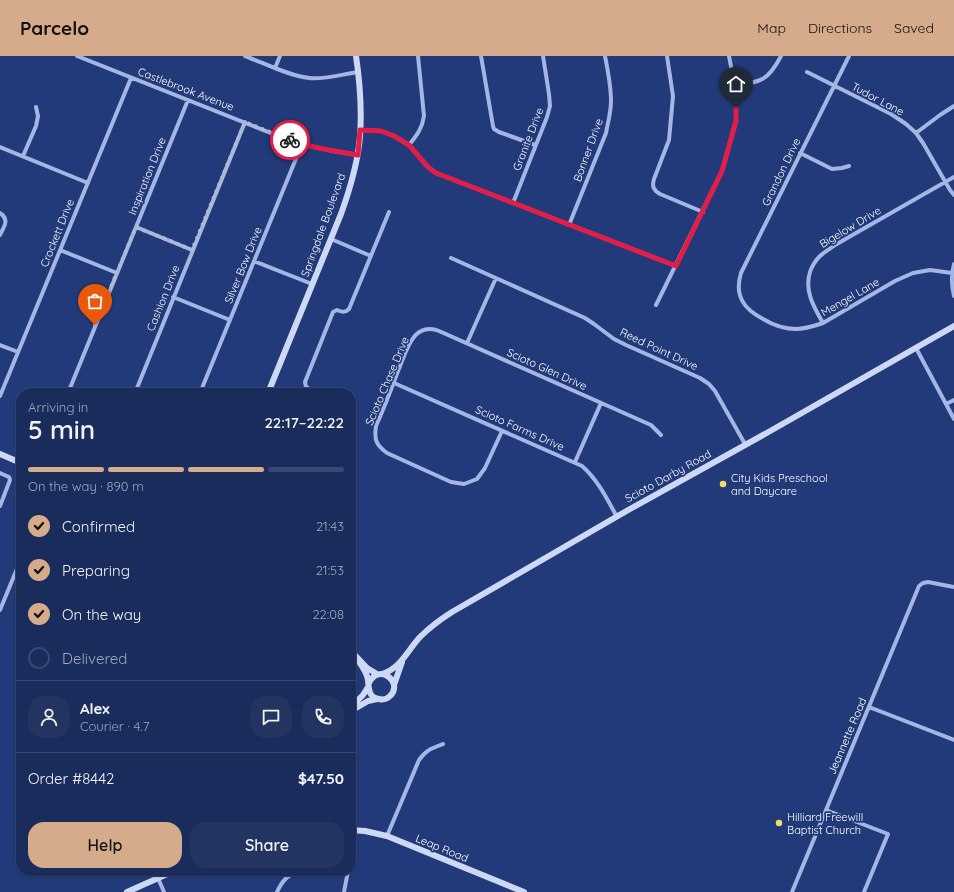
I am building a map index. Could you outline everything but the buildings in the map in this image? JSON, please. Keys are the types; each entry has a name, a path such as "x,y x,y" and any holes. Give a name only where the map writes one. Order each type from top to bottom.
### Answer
{"main road":[{"name":"Springdale Boulevard","path":"270,388 350,187 358,155 360,130 361,100 356,56"},
{"name":"Scioto Darby Road","path":"380,674 390,672 403,658 412,645 439,620 617,517 954,326"},
{"path":"0,454 16,461"},
{"path":"356,658 367,668 390,677 394,685 394,690 389,697 381,700 377,699 368,701 356,708"},
{"name":"Scioto Darby Road","path":"394,685 403,658"},
{"path":"358,660 364,671 371,695 377,699"},
{"path":"356,702 363,694 373,676 380,674"},
{"name":"Leap Road","path":"356,830 387,836 524,892"},
{"path":"127,892 163,876"}],"street":[{"name":"Castlebrook Avenue","path":"77,56 296,143 358,155"},
{"path":"245,56 294,75 310,78 358,72"},
{"path":"275,68 280,56"},
{"path":"409,145 422,127 424,116 418,56"},
{"path":"481,56 494,129 535,145"},
{"name":"Granite Drive","path":"513,203 550,106 543,56"},
{"name":"Bonner Drive","path":"570,225 606,133 611,102 611,88 605,56"},
{"path":"667,56 673,96 669,140 652,185 660,194 703,212"},
{"path":"656,305 722,171 736,121 736,94 729,56"},
{"path":"734,86 760,81 766,77 781,56"},
{"name":"Grandon Drive","path":"741,298 738,286 741,274 849,56"},
{"name":"Tudor Lane","path":"807,72 900,119 916,133 954,195"},
{"name":"Crockett Drive","path":"0,396 130,78"},
{"name":"Inspiration Drive","path":"70,388 188,100"},
{"path":"916,133 954,106"},
{"path":"23,156 36,126 38,116 36,107"},
{"name":"Cashion Drive","path":"137,388 245,122"},
{"path":"360,130 381,131 394,136 409,145 428,167 436,173 676,266"},
{"name":"Silver Bow Drive","path":"202,388 302,144"},
{"path":"0,147 88,183"},
{"path":"800,153 832,169 849,166"},
{"name":"Bigelow Drive","path":"823,323 812,303 808,288 809,275 815,261 835,245 954,177"},
{"path":"308,388 305,385 305,382 333,312 337,310 347,312 349,309 389,212"},
{"path":"0,213 6,220 0,235"},
{"path":"136,227 192,250"},
{"path":"330,239 371,256"},
{"path":"60,250 117,273"},
{"name":"Reed Point Drive","path":"451,258 585,318 626,346 700,378 715,391 746,444"},
{"path":"254,260 312,284"},
{"path":"954,264 951,282 954,296"},
{"name":"Mengel Lane","path":"741,298 747,308 753,313 776,325 794,329 805,328 823,323 913,273 930,270 952,273"},
{"path":"467,343 496,278"},
{"path":"173,297 230,320"},
{"name":"Scioto Glen Drive","path":"423,330 431,328 436,329 651,425 661,435"},
{"name":"Scioto Chase Drive","path":"423,330 413,338 406,352 376,426 376,442 380,448 387,453 451,482 464,484 477,479 485,468 502,431"},
{"path":"0,344 18,352"},
{"path":"916,348 954,418"},
{"name":"Scioto Farms Drive","path":"394,382 582,466 597,481 617,517"},
{"path":"946,404 954,400"},
{"path":"575,462 601,403"},
{"path":"0,473 10,478 0,506"},
{"path":"0,610 16,571"},
{"name":"Jeannette Road","path":"792,892 919,586 922,583 928,582 954,587"},
{"path":"869,706 954,740"},
{"path":"387,836 419,760 424,753 431,748 443,744"},
{"path":"826,810 888,834 864,892"},
{"path":"276,892 289,876"},
{"path":"344,892 347,876"},
{"path":"158,878 164,892"}],"way so far":[{"path":"95,325 136,227 192,250 245,122 290,140"}],"place":[{"name":"City Kids Preschool and Daycare","path":"723,484"},
{"name":"Hilliard Freewill Baptist Church","path":"779,823"}],"route":[{"path":"290,140 296,143 358,155 360,130 381,131 394,136 409,145 428,167 436,173 676,266 722,171 736,121 736,108"}]}
